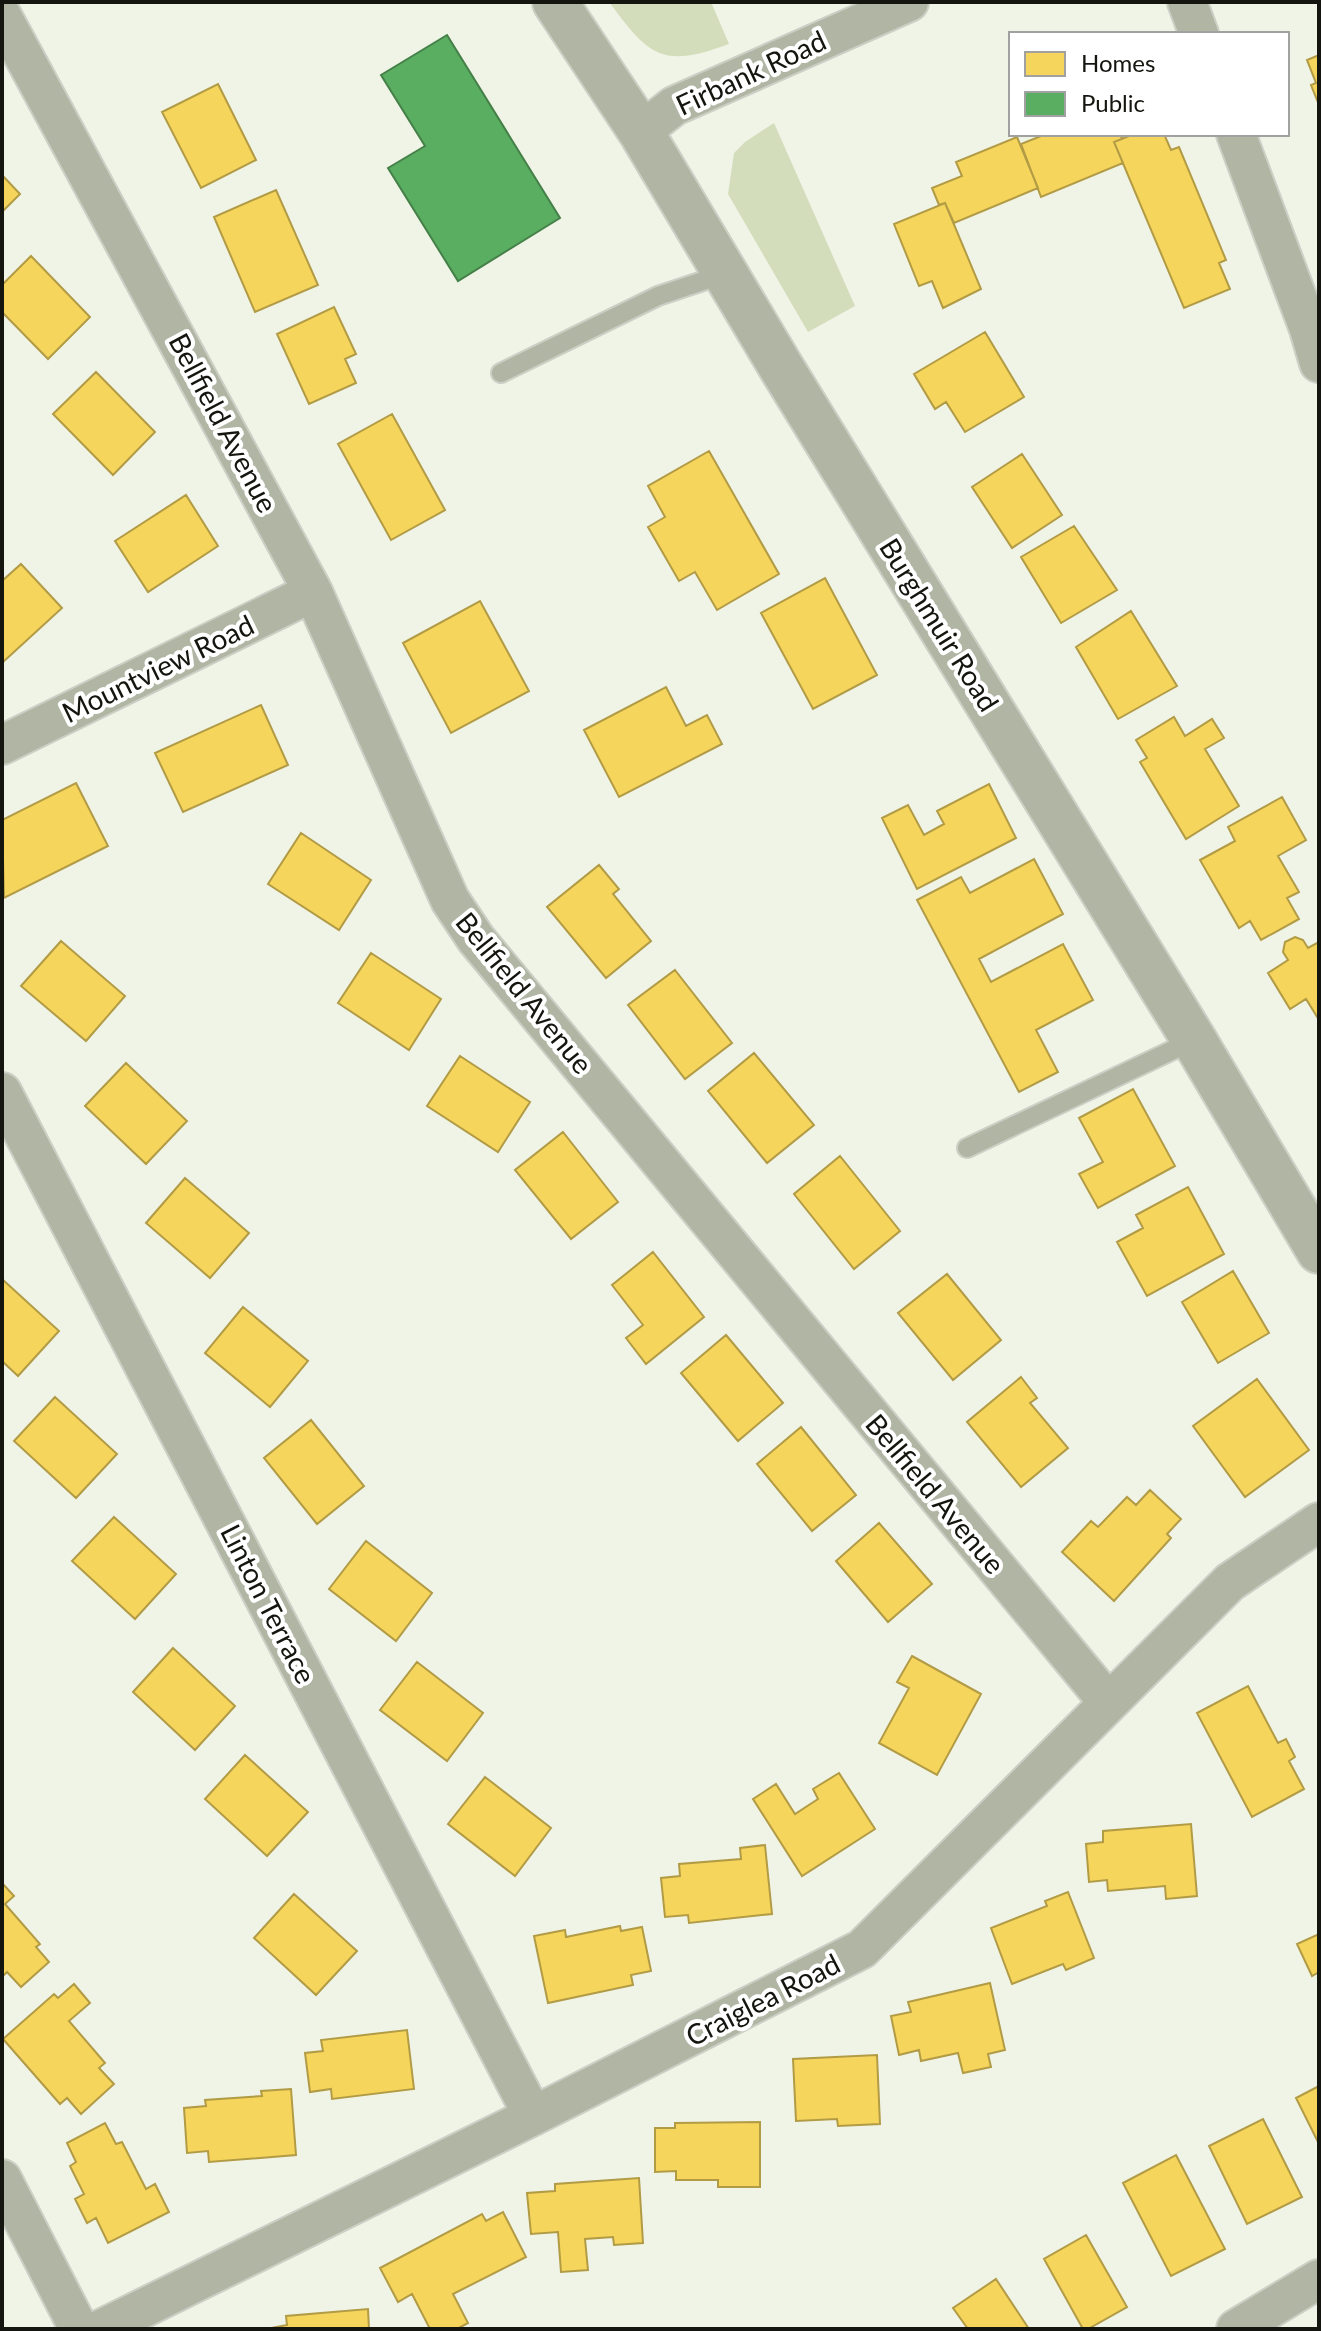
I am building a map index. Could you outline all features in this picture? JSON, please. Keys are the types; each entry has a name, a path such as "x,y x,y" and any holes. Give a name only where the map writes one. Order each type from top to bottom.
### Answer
{"street":[{"name":"Burghmuir Road","path":"555,2 641,132 781,367 1194,1040 1319,1251"},
{"name":"Firbank Road","path":"641,132 674,106 909,2"},
{"path":"1187,2 1198,32"},
{"name":"Bellfield Avenue","path":"2,16 313,592 450,900 476,939 1108,1702"},
{"path":"1237,136 1319,363"},
{"name":"Mountview Road","path":"2,745 313,592"},
{"name":"Linton Terrace","path":"2,1092 533,2116"},
{"name":"Craiglea Road","path":"101,2329 533,2116 862,1949 1230,1582 1319,1522"},
{"path":"2,2179 79,2329"},
{"path":"1236,2329 1319,2279"}],"lane":[{"path":"501,373 658,296 727,273"},
{"path":"967,1148 1194,1040"}],"green space":[{"path":"609,2 711,2 729,44 688,56 659,53 635,35"},
{"path":"774,123 855,306 808,332 728,194 734,153"}],"building: Homes":[{"path":"1319,55 1319,105 1311,85 1316,83 1307,60"},
{"path":"218,84 256,160 201,188 162,112"},
{"path":"1041,136 1121,136 1122,139 1114,142 1123,163 1041,197 1021,144"},
{"path":"1129,136 1165,136 1171,150 1179,147 1226,260 1219,263 1230,289 1184,308 1114,142"},
{"path":"1017,137 1038,188 954,223 945,203 939,205 932,188 962,176 956,162"},
{"path":"2,175 20,194 2,212"},
{"path":"276,190 318,285 255,312 214,217"},
{"path":"945,203 981,289 943,308 932,281 919,286 894,224"},
{"path":"31,256 90,317 48,359 2,312 2,285"},
{"path":"334,307 356,354 345,359 356,383 309,404 277,334"},
{"path":"985,332 1024,397 965,432 946,402 935,409 914,374"},
{"path":"96,372 155,432 113,475 53,414"},
{"path":"392,414 445,510 391,540 338,444"},
{"path":"709,451 779,574 717,610 695,572 679,581 648,527 665,517 648,486"},
{"path":"1022,454 1062,515 1012,548 972,487"},
{"path":"186,495 218,546 148,592 115,541"},
{"path":"1074,526 1117,590 1061,623 1021,557"},
{"path":"21,564 62,608 2,663 2,581"},
{"path":"825,578 877,675 813,709 761,613"},
{"path":"480,601 529,691 451,733 403,643"},
{"path":"1131,611 1177,686 1118,719 1076,647"},
{"path":"666,687 686,726 707,715 722,744 619,797 584,730"},
{"path":"261,705 288,765 183,812 155,753"},
{"path":"1174,717 1185,736 1212,719 1224,738 1205,749 1239,806 1186,839 1140,762 1147,758 1136,740"},
{"path":"76,783 108,846 4,898 2,820"},
{"path":"989,784 1016,838 917,889 882,818 908,805 924,835 944,824 937,811"},
{"path":"1282,797 1306,840 1278,856 1299,892 1287,898 1299,919 1261,940 1250,921 1239,928 1200,860 1235,841 1228,827"},
{"path":"301,833 371,880 339,930 268,884"},
{"path":"1034,859 1063,914 979,959 991,982 1063,944 1093,1000 1036,1030 1058,1072 1019,1092 917,900 961,877 970,893"},
{"path":"599,865 619,889 613,894 651,941 606,978 547,907"},
{"path":"1295,937 1303,940 1308,948 1319,942 1319,1020 1306,999 1290,1009 1268,973 1288,960 1283,952 1285,942"},
{"path":"61,941 125,996 86,1041 21,986"},
{"path":"371,953 441,999 409,1050 338,1003"},
{"path":"675,970 732,1043 685,1079 628,1005"},
{"path":"754,1053 814,1125 767,1163 708,1091"},
{"path":"460,1056 530,1102 498,1152 427,1106"},
{"path":"126,1063 187,1121 146,1164 85,1106"},
{"path":"1133,1089 1175,1166 1098,1208 1079,1174 1103,1162 1079,1118"},
{"path":"563,1132 618,1202 571,1239 515,1170"},
{"path":"840,1156 900,1231 854,1269 794,1194"},
{"path":"185,1178 249,1233 210,1278 146,1223"},
{"path":"1188,1187 1224,1254 1147,1296 1117,1242 1143,1228 1136,1215"},
{"path":"653,1252 704,1317 646,1364 626,1338 643,1325 612,1285"},
{"path":"1233,1271 1269,1333 1218,1363 1182,1302"},
{"path":"947,1274 1001,1340 953,1380 898,1313"},
{"path":"2,1279 59,1331 18,1376 2,1361"},
{"path":"243,1307 308,1361 270,1407 205,1353"},
{"path":"726,1335 783,1403 738,1441 681,1373"},
{"path":"1021,1377 1037,1398 1030,1403 1068,1448 1021,1487 967,1422"},
{"path":"1257,1379 1309,1450 1245,1497 1193,1426"},
{"path":"55,1397 117,1454 76,1498 14,1441"},
{"path":"311,1420 364,1486 317,1524 264,1458"},
{"path":"801,1427 856,1495 812,1531 757,1464"},
{"path":"1150,1490 1181,1519 1167,1534 1171,1538 1114,1601 1062,1552 1091,1521 1098,1527 1127,1497 1136,1505"},
{"path":"114,1517 176,1574 135,1619 72,1561"},
{"path":"879,1523 932,1584 888,1622 836,1561"},
{"path":"366,1541 432,1593 396,1641 329,1589"},
{"path":"173,1648 235,1706 195,1750 133,1692"},
{"path":"912,1656 981,1694 937,1775 879,1743 909,1688 897,1682"},
{"path":"417,1662 483,1713 447,1761 380,1710"},
{"path":"1248,1686 1278,1743 1286,1739 1295,1757 1289,1761 1304,1789 1252,1817 1197,1713"},
{"path":"245,1755 308,1812 267,1856 205,1799"},
{"path":"839,1773 875,1829 802,1876 753,1799 776,1784 795,1814 818,1799 813,1789"},
{"path":"485,1777 551,1828 515,1876 448,1824"},
{"path":"1191,1824 1197,1896 1166,1899 1165,1886 1108,1891 1107,1880 1089,1882 1086,1844 1103,1842 1103,1831"},
{"path":"765,1845 772,1914 689,1923 688,1915 665,1917 661,1878 680,1876 679,1864 741,1859 740,1848"},
{"path":"2,1883 14,1896 5,1904 40,1944 36,1947 49,1962 21,1987 7,1972 2,1977"},
{"path":"1068,1892 1094,1958 1066,1970 1063,1964 1012,1984 991,1928 1047,1906 1045,1901"},
{"path":"294,1894 357,1951 316,1995 254,1938"},
{"path":"620,1926 621,1931 642,1927 651,1971 631,1975 633,1985 548,2003 534,1936 565,1930 566,1937"},
{"path":"1319,1934 1319,1972 1312,1976 1297,1944"},
{"path":"990,1983 1005,2050 988,2054 991,2067 963,2073 958,2053 921,2061 919,2050 899,2055 891,2016 911,2012 908,2002"},
{"path":"74,1984 90,2003 69,2021 105,2063 99,2068 114,2084 81,2114 67,2098 60,2104 3,2039 54,1994 58,1998"},
{"path":"407,2030 414,2089 332,2099 331,2089 310,2092 305,2053 323,2051 321,2040"},
{"path":"877,2055 880,2124 838,2126 837,2119 796,2121 793,2059"},
{"path":"1319,2086 1319,2144 1296,2098"},
{"path":"291,2089 296,2155 209,2162 208,2151 187,2153 184,2108 206,2106 205,2100 262,2096 261,2091"},
{"path":"1263,2119 1302,2197 1247,2224 1209,2146"},
{"path":"760,2122 760,2187 718,2187 718,2180 676,2180 676,2171 655,2172 655,2128 675,2128 675,2123"},
{"path":"105,2123 116,2144 122,2142 146,2189 155,2184 169,2212 108,2243 96,2218 87,2223 75,2199 84,2194 70,2166 76,2162 67,2143"},
{"path":"1176,2155 1225,2249 1171,2276 1123,2183"},
{"path":"639,2178 643,2243 614,2245 613,2237 585,2239 588,2270 561,2272 558,2232 531,2234 527,2193 555,2191 555,2184"},
{"path":"503,2212 526,2257 453,2294 468,2323 457,2329 430,2329 412,2294 398,2302 380,2268 482,2214 486,2221"},
{"path":"1086,2235 1127,2307 1083,2329 1044,2259"},
{"path":"996,2279 1029,2329 968,2329 953,2308"},
{"path":"368,2309 369,2329 266,2329 287,2325 286,2316"}],"building: Public":[{"path":"447,35 560,218 458,281 388,168 425,146 381,75"}]}
